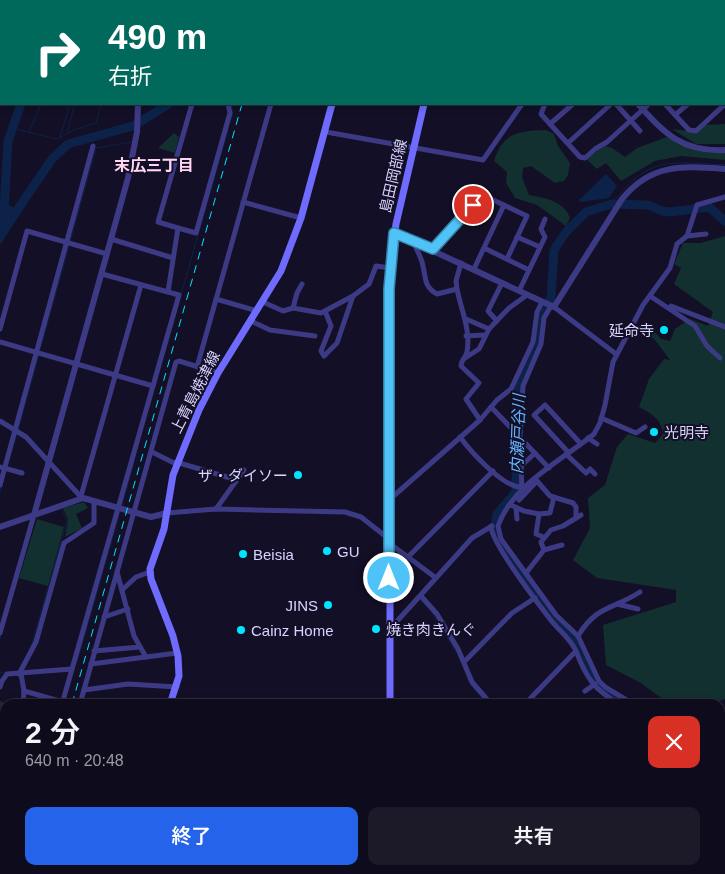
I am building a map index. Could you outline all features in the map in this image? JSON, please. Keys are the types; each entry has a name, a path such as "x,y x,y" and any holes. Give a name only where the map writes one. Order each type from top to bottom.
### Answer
{"main road":[{"name":"上青島焼津線","path":"150,572 161,541 176,463 218,373 281,270 301,218 326,132 332,105"},
{"name":"島田岡部線","path":"390,699 388,631 390,268 394,233 424,105"},
{"path":"150,572 177,653 179,676 172,699"}],"street":[{"path":"0,633 128,178 137,132 138,105"},
{"path":"192,105 158,222 196,232 230,113 228,105"},
{"path":"197,367 272,105"},
{"path":"326,132 414,146 482,160 521,105"},
{"path":"545,105 541,114 585,158 607,142 631,120 641,106 664,132 679,142 703,149 725,150"},
{"path":"550,124 572,105"},
{"path":"568,143 610,105"},
{"path":"617,105 640,131"},
{"path":"665,105 689,130 696,131 724,105"},
{"path":"675,115 687,105"},
{"path":"0,485 18,431 40,353 67,242 94,146"},
{"path":"389,500 480,420 516,382 533,342 537,312 548,304 622,199 635,185 660,170 677,168 725,169"},
{"path":"687,236 699,204 725,197"},
{"path":"491,199 527,216 507,259"},
{"path":"243,202 301,218"},
{"path":"433,249 473,205"},
{"path":"474,269 504,205"},
{"path":"519,290 545,237 541,229 545,218"},
{"path":"168,292 178,228"},
{"path":"20,229 108,254"},
{"path":"0,329 27,231"},
{"path":"394,233 412,239 548,304 616,354"},
{"path":"517,519 513,506 521,489 594,434 601,418 616,354 651,295 670,268 677,244 687,236 706,234"},
{"path":"517,237 540,248"},
{"path":"112,239 173,258"},
{"path":"412,239 423,264 425,282 430,289 437,294 457,289"},
{"path":"484,248 529,270"},
{"path":"462,263 456,281 466,319 467,351 461,366 479,383 466,399 480,420"},
{"path":"263,302 284,311 293,308 321,313 369,284 376,266 390,268"},
{"path":"63,699 179,295 102,274"},
{"path":"497,321 488,311 502,283"},
{"path":"293,308 297,293 302,284"},
{"path":"82,497 141,285"},
{"path":"462,360 479,349 484,335 489,329 514,303 527,295"},
{"path":"651,295 680,311 725,328"},
{"path":"651,295 695,326 707,346 720,358"},
{"path":"325,311 331,326 321,351 324,356 337,343 352,296"},
{"path":"216,299 257,311"},
{"path":"521,489 520,438 523,386 542,344 544,318 548,304"},
{"path":"466,319 489,329"},
{"path":"251,320 270,330 315,336"},
{"path":"466,336 484,335"},
{"path":"0,342 153,386"},
{"path":"83,699 94,651 116,572 135,514 176,362 180,361 218,373"},
{"path":"581,444 545,405 534,415 586,473 590,469 595,474"},
{"path":"491,407 535,453 547,469"},
{"path":"601,418 636,432 645,427"},
{"path":"0,421 18,431 82,497 135,514 151,517 167,513 216,509 345,512 361,517 436,578"},
{"path":"460,438 469,450 493,471 513,487 521,489"},
{"path":"588,438 597,444"},
{"path":"152,452 176,463 237,480"},
{"path":"520,467 535,453"},
{"path":"5,468 22,473"},
{"path":"547,469 513,506 498,526 501,539 556,615 578,636 600,681 607,688 625,699"},
{"path":"216,509 244,470"},
{"path":"408,557 493,471"},
{"path":"537,481 544,491 554,497 573,503 578,516 551,530 543,537 541,542 544,550"},
{"path":"0,527 82,497"},
{"path":"513,506 539,514 550,513 554,497"},
{"path":"23,699 24,691 20,674 36,642 64,543 94,523 94,501"},
{"path":"539,514 536,534 543,537"},
{"path":"388,631 472,538 491,526 498,526"},
{"path":"491,526 493,538 551,621 571,640 585,672 594,685 611,699"},
{"path":"526,573 544,550 562,545"},
{"path":"116,572 128,609 134,636 146,657"},
{"path":"122,590 136,577 150,572"},
{"path":"528,588 534,584"},
{"path":"571,640 578,636 593,615 640,592"},
{"path":"421,596 436,614 464,662 472,682 487,699"},
{"path":"464,662 512,613 535,598"},
{"path":"617,604 638,609"},
{"path":"104,617 128,609"},
{"path":"94,651 140,647"},
{"path":"530,699 576,651"},
{"path":"91,664 177,653"},
{"path":"585,672 592,668"},
{"path":"0,685 8,674 72,669"},
{"path":"585,692 600,681"},
{"path":"84,690 128,684 177,687"},
{"path":"603,694 607,688"},
{"path":"24,691 49,699"}],"green space":[{"path":"725,124 725,144 696,144 672,129 698,132 704,125"},
{"path":"546,130 554,134 558,146 570,163 568,175 564,181 555,183 531,166 523,168 522,177 529,195 553,201 567,212 570,218 566,226 537,205 515,198 506,183 507,172 494,161 502,144 513,135 528,131"},
{"path":"174,133 179,137 175,153 158,148"},
{"path":"667,137 698,148 725,150 725,160 681,156 655,161 621,181 606,163 597,169 585,158 606,146 625,157 637,148"},
{"path":"725,236 725,699 662,699 641,683 606,665 603,625 676,602 676,590 597,578 573,560 590,528 588,498 605,485 617,447 628,434 655,443 663,434 660,424 655,417 639,407 649,379 664,359 670,360 655,340 647,334 654,331 661,339 670,341 675,329 690,319 708,326 713,312 674,284 681,268 674,264 683,243 701,243"},
{"path":"84,502 88,508 76,514 82,528 65,537 68,520 63,508"},
{"path":"37,519 64,527 48,586 19,578"}],"water":[{"path":"606,174 617,186 609,198 580,202 579,200"},
{"path":"3,198 8,200 9,205 14,208 23,200 28,202 0,245 0,212"}],"waterway":[{"path":"0,227 4,209 8,141 21,105"},
{"path":"29,132 41,105"},
{"path":"60,137 70,105"},
{"path":"67,132 75,105"},
{"path":"12,128 57,139 74,130 96,123 101,105"},
{"path":"18,209 52,159 68,144 133,126 167,105"},
{"path":"230,122 233,113 231,105"},
{"path":"181,295 228,129"},
{"path":"70,242 96,148 132,142"},
{"path":"612,204 625,188 649,169 674,163 725,165"},
{"name":"内瀬戸谷川","path":"619,699 599,686 586,666 573,637 554,618 497,539 494,531 497,514 516,492 517,402 519,386 539,338 542,313 551,298 554,251 567,231 586,212 612,204 649,205 662,211 670,212 709,207 725,221"},
{"path":"40,350 69,246"},
{"path":"18,430 39,354"},
{"path":"10,456 17,434"},
{"path":"122,505 135,458"},
{"path":"0,493 2,486"},
{"path":"31,647 67,521 62,509"},
{"path":"76,665 120,512"},
{"path":"420,600 432,612 456,652"},
{"path":"0,639 1,634"},
{"path":"0,673 4,672"},
{"path":"466,674 470,684 483,699"}],"railway":[{"path":"73,699 242,105"}],"place":[{"name":"延命寺","path":"664,330"},
{"name":"光明寺","path":"654,432"},
{"name":"ザ・ダイソー","path":"298,475"},
{"name":"GU","path":"327,551"},
{"name":"Beisia","path":"243,554"},
{"name":"JINS","path":"328,605"},
{"name":"焼き肉きんぐ","path":"376,629"},
{"name":"Cainz Home","path":"241,630"}],"district":[{"name":"末広三丁目","path":"154,165"}],"route":[{"path":"389,578 389,289 394,233 433,249 460,216 473,205"}]}
